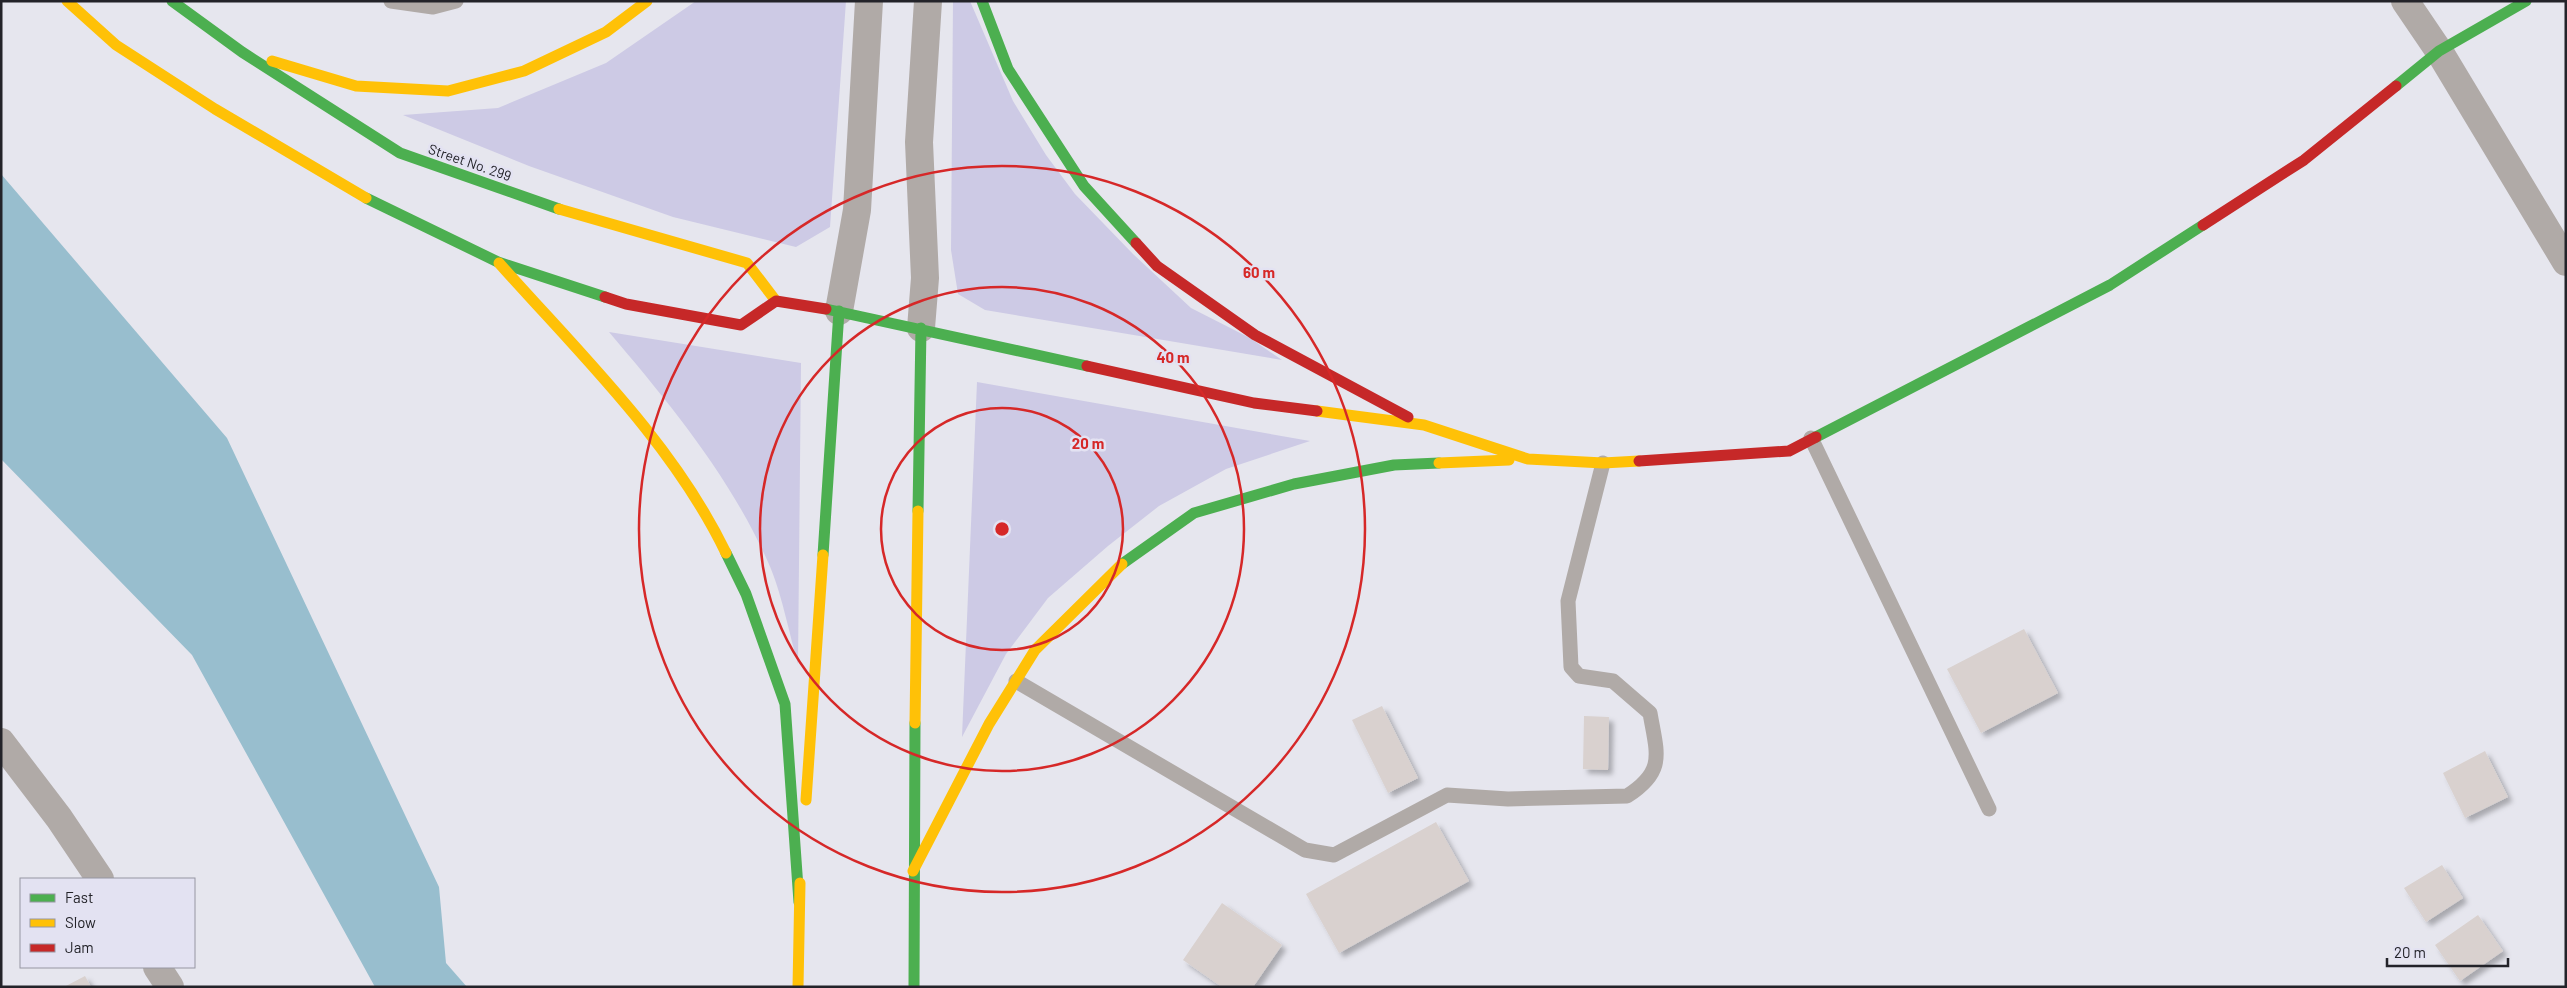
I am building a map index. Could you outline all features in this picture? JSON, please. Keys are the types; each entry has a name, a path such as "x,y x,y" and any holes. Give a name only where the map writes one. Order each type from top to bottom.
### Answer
{"street":[{"path":"67,1 116,45 215,109 368,199 498,262 626,304 741,325 776,301 840,311 921,328 1254,403 1424,425"},
{"name":"Street No. 299","path":"172,1 242,52 400,153 568,212 747,263 776,301"},
{"path":"242,52 356,86 448,91 524,71 606,32 647,1"},
{"path":"798,987 799,902 840,311 858,210 869,1"},
{"path":"914,987 913,870 921,328 925,278 919,142 928,1"},
{"path":"982,1 1008,69 1084,186 1157,266 1255,335 1424,425 1528,460"},
{"path":"2405,1 2439,51 2566,262"},
{"path":"913,870 989,724 1035,650 1117,568 1194,513 1294,484 1394,465 1528,460 1603,463 1789,451 2110,285 2304,160 2439,51 2526,1"},
{"path":"498,262 635,415 708,515 746,594 785,704 799,902"},
{"path":"1,742 59,818 99,878"},
{"path":"158,968 170,987"}],"lane":[{"path":"391,1 434,7 456,1"},
{"path":"1811,438 1989,809"},
{"path":"1016,681 1305,850 1322,854 1334,854 1447,795 1508,800 1626,796 1643,786 1652,774 1657,758 1650,713 1613,681 1579,676 1571,667 1568,601 1603,463"}],"shaded area":[{"path":"696,1 846,1 830,227 796,247 673,217 529,166 403,115 498,108 606,63"},
{"path":"953,1 970,1 1013,101 1046,155 1075,194 1133,254 1191,308 1250,338 1282,360 985,310 958,294 951,250"},
{"path":"609,332 801,363 798,664 773,573 735,499 717,470 676,413"},
{"path":"977,382 1310,441 1226,469 1159,506 1108,546 1048,598 1006,654 962,737"}],"water":[{"path":"1,174 227,438 439,887 446,963 467,987 375,987 192,655 1,459"}],"building":[{"path":"2024,629 2058,693 1981,733 1947,669"},
{"path":"1382,706 1418,778 1388,793 1352,720"},
{"path":"1584,716 1609,717 1608,770 1583,769"},
{"path":"2485,751 2508,797 2465,818 2443,773"},
{"path":"1436,822 1469,881 1339,953 1306,894"},
{"path":"2442,865 2463,898 2426,922 2404,888"},
{"path":"1222,903 1282,945 1253,987 1222,987 1183,960"},
{"path":"2478,915 2503,951 2460,981 2435,945"},
{"path":"85,976 91,987 64,987"}],"traffic: fast":[{"path":"172,1 242,52 400,153 559,209"},
{"path":"982,1 1008,69 1084,186 1136,243"},
{"path":"2396,86 2439,51 2526,1"},
{"path":"366,198 498,262 605,297"},
{"path":"1816,437 2110,285 2203,225"},
{"path":"826,309 1087,366"},
{"path":"823,555 839,311"},
{"path":"918,511 921,328"},
{"path":"1122,564 1194,513 1294,484 1394,465 1439,463"},
{"path":"726,553 746,594 785,704 799,902"},
{"path":"914,987 915,723"}],"traffic: slow":[{"path":"67,1 116,45 215,109 366,198"},
{"path":"272,61 356,86 448,91 524,71 606,32 647,1"},
{"path":"559,209 747,263 776,301"},
{"path":"499,263 623,401 652,437 680,474 726,553"},
{"path":"1317,411 1424,425 1528,459 1603,463 1639,461"},
{"path":"1439,463 1509,460"},
{"path":"915,723 918,511"},
{"path":"806,800 823,555"},
{"path":"913,871 989,724 1035,650 1122,564"},
{"path":"798,987 800,883"}],"traffic: jam":[{"path":"2203,225 2304,160 2396,86"},
{"path":"1136,243 1157,266 1255,335 1408,417"},
{"path":"605,297 626,304 741,325 776,301 826,309"},
{"path":"1087,366 1254,403 1317,411"},
{"path":"1639,461 1789,451 1816,437"}]}
